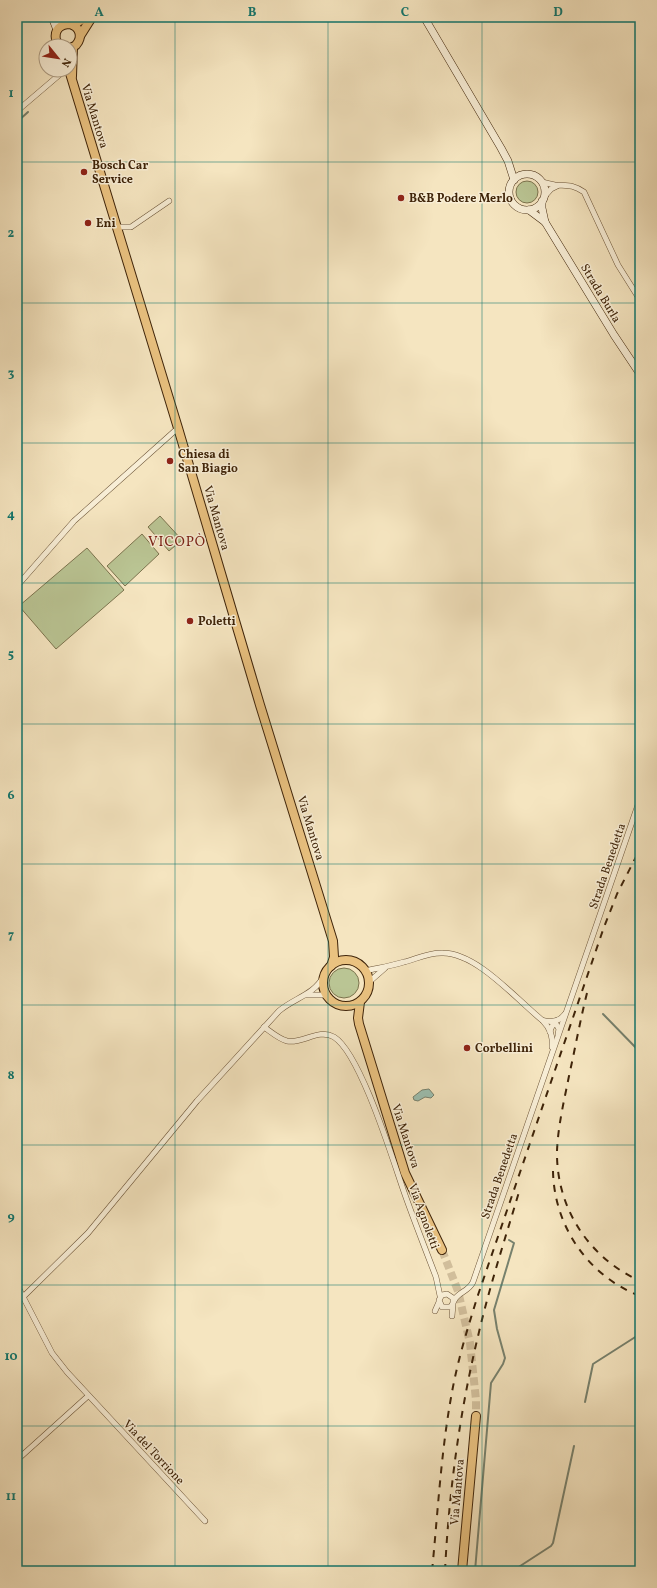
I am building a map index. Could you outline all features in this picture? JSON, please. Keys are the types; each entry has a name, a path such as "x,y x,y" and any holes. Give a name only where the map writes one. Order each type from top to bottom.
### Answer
{"main road":[{"path":"52,17 57,30 56,38"},
{"path":"56,17 64,24 73,25 78,29 80,36"},
{"path":"73,25 86,17"},
{"name":"Via Mantova","path":"78,43 80,36 92,17"},
{"name":"Strada Burla","path":"424,17 508,161 514,180 510,190 511,200 518,207 529,210 545,222"},
{"path":"57,30 64,24"},
{"name":"Via Mantova","path":"71,78 178,428 260,705 333,941 334,957 331,966 324,976"},
{"name":"Strada Burla","path":"508,161 516,169 533,175 542,182 544,187 542,208 545,222 614,335 640,374"},
{"path":"514,180 528,174"},
{"path":"529,210 534,208 543,199"},
{"name":"Via Mantova","path":"333,941 340,952 349,961 356,962 365,971"},
{"path":"331,966 343,960 349,961"},
{"path":"365,971 369,982"},
{"path":"324,976 323,982 326,994"},
{"name":"Via Mantova","path":"369,982 367,991 360,1002 358,1018 359,1024 405,1173 442,1250"},
{"name":"Via Mantova","path":"326,994 334,1003 343,1007 350,1013 359,1024"},
{"path":"343,1007 360,1002"},
{"name":"Via Mantova","path":"462,1571 476,1416"}],"street":[{"path":"17,111 55,78"},
{"path":"542,182 558,185 566,184 584,192 618,265 640,300"},
{"path":"543,199 558,185"},
{"path":"117,227 131,227 169,201"},
{"path":"17,586 74,521 178,428"},
{"name":"Strada Benedetta","path":"453,1303 458,1296 467,1290 473,1282 640,799"},
{"name":"Strada Benedetta","path":"365,971 442,952 455,954 481,967 548,1026 553,1041 551,1056"},
{"name":"Strada Benedetta","path":"369,982 386,967"},
{"path":"24,1296 88,1233 198,1100 264,1026 289,1003 306,995 321,981 324,976"},
{"path":"306,995 326,994"},
{"name":"Strada Benedetta","path":"550,1033 555,1022 562,1018 569,1008"},
{"path":"542,1020 555,1022"},
{"name":"Strada Benedetta","path":"555,1022 559,1029 557,1038"},
{"name":"Via Agnoletti","path":"264,1026 279,1038 288,1041 298,1041 312,1035 329,1035 335,1038 351,1057 373,1104 436,1277 443,1306"},
{"name":"Via Agnoletti","path":"436,1277 442,1288 453,1298 453,1303"},
{"name":"Via del Torrione","path":"17,1285 52,1353 88,1396 206,1522"},
{"path":"440,1296 449,1294 458,1296"},
{"path":"453,1303 452,1316 443,1306 453,1303"},
{"path":"17,1460 88,1396"}],"green space":[{"path":"527,181 535,184 538,192 535,200 527,203 519,200 516,192 519,184"},
{"path":"160,516 182,540 169,551 148,527"},
{"path":"142,534 159,554 125,586 107,566"},
{"path":"87,548 124,590 56,649 19,606"},
{"path":"344,968 355,972 359,983 355,994 344,998 333,994 329,983 333,972"}],"shaded area":[{"path":"429,1089 434,1095 431,1098 425,1097 418,1101 414,1100 413,1097 422,1090"}],"waterway":[{"path":"17,122 28,112"},
{"path":"603,1014 640,1052"},
{"path":"475,1571 491,1383 505,1358 497,1329 494,1310 514,1243 509,1240"},
{"path":"585,1402 593,1364 640,1334"},
{"path":"514,1570 551,1546 553,1543 574,1446"}],"tunnel":[{"path":"442,1250 458,1291 470,1343 476,1400 476,1416"}],"railway":[{"path":"432,1571 442,1459 448,1414 457,1367 467,1331 604,927 617,894 640,849"},
{"path":"587,993 560,1123 557,1151 558,1172 562,1192 569,1211 579,1229 591,1245 605,1259 640,1281"},
{"path":"553,1171 555,1191 560,1211 567,1229 577,1247 605,1276 621,1287 640,1296"},
{"path":"445,1571 449,1510 456,1450 466,1391 488,1297 519,1192"}],"place":[{"name":"Bosch Car Service","path":"84,172"},
{"name":"B&B Podere Merlo","path":"401,198"},
{"name":"Eni","path":"88,223"},
{"name":"Chiesa di San Biagio","path":"170,461"},
{"name":"Poletti","path":"190,621"},
{"name":"Corbellini","path":"467,1048"}],"district":[{"name":"VICOPÒ","path":"177,541"}]}
